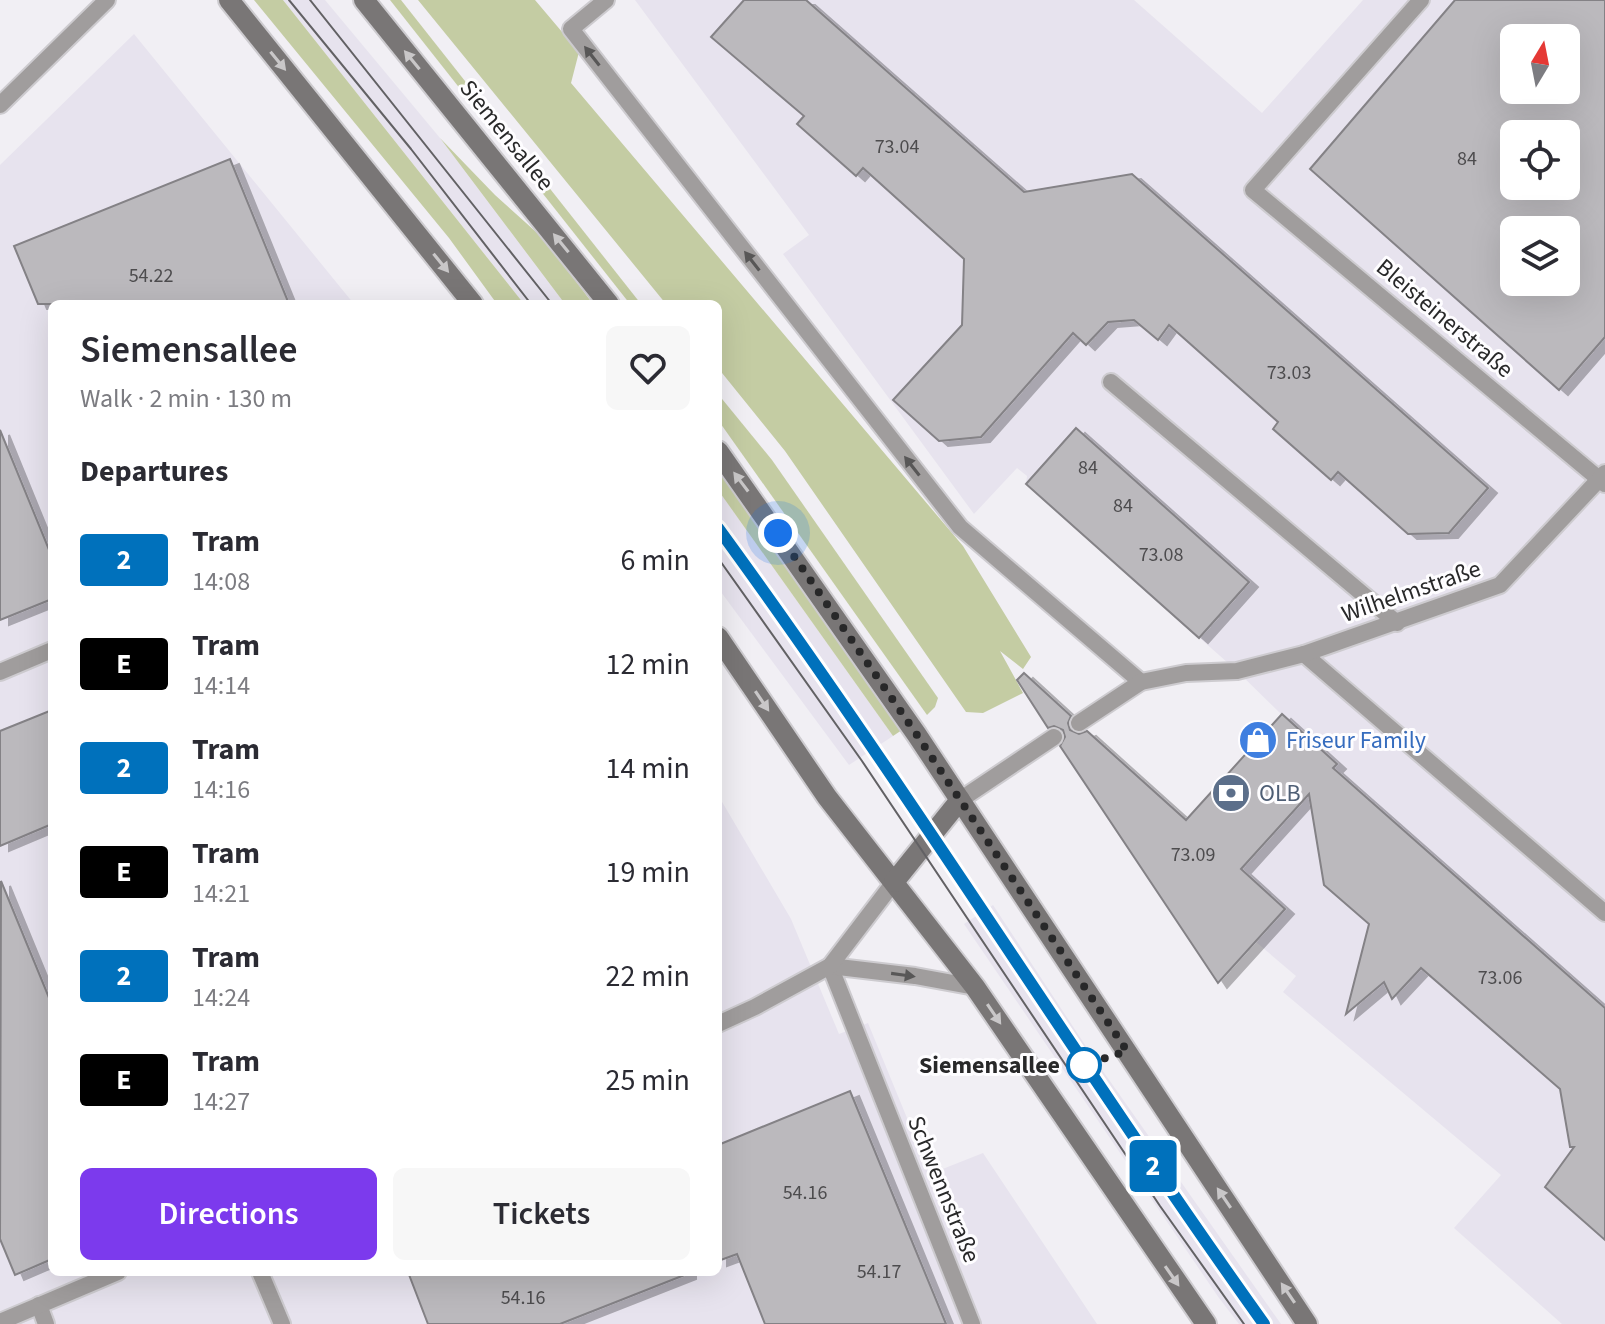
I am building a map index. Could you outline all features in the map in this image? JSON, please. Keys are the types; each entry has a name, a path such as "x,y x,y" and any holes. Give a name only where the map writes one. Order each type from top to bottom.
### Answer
{"main road":[{"path":"229,0 470,300"},
{"name":"Siemensallee","path":"364,0 606,300"},
{"path":"722,456 960,800 1307,1324"},
{"path":"722,643 827,797 975,987 1206,1324"},
{"path":"894,882 960,800"}],"lane":[{"path":"0,105 107,0"},
{"path":"606,0 571,29 960,527 1141,682 1079,723"},
{"name":"Bleisteinerstraße","path":"1421,0 1253,190 1603,479"},
{"path":"1111,382 1397,623"},
{"name":"Wilhelmstraße","path":"1141,682 1186,673 1237,671 1304,654 1500,585 1603,479"},
{"path":"0,672 48,652"},
{"path":"1304,654 1605,913"},
{"path":"960,800 1054,737"},
{"path":"722,1022 830,966 894,882"},
{"path":"830,966 904,974 975,987"},
{"name":"Schwennstraße","path":"830,966 972,1324"},
{"path":"0,1322 108,1276"},
{"path":"262,1276 282,1324"},
{"path":"39,1305 46,1324"}],"shaded area":[{"path":"283,0 325,0 440,138 562,300 521,300"},
{"path":"635,0 1134,0 1262,113 1363,0 1605,0 1605,1324 1562,1324 1454,1228 1501,1175 1283,992 1296,976 1256,942 1218,983 1112,825 1148,786 1204,838 1281,714 1237,671 1026,484 1027,476 1017,468 974,514 783,254 809,235"},
{"path":"134,34 351,300 48,300 48,1276 722,1276 722,802 791,919 839,1034 868,1023 930,1174 983,1153 1097,1324 0,1324 0,165"},
{"path":"722,496 893,736 849,765 722,593"},
{"path":"993,905 1093,1057 1281,1324 1239,1324 1219,1298 964,924"}],"green space":[{"path":"254,0 283,0 521,300 494,300 449,238"},
{"path":"390,0 401,0 638,300 627,300"},
{"path":"418,0 535,0 579,52 571,83 963,546 1031,657 1023,669 1000,651 1023,693 983,713 966,712 785,451 722,373 722,300 663,300"},
{"path":"440,138 495,195 545,240 590,300 562,300"},
{"path":"722,399 772,460 938,698 927,715 722,426"},
{"path":"722,476 902,730 893,736 722,496"}],"building":[{"path":"744,0 806,0 1024,192 1132,174 1488,488 1449,533 1408,534 1338,472 1331,480 1273,429 1278,422 1169,325 1158,340 1134,320 1108,322 1086,345 1073,333 981,437 939,441 893,400 962,325 964,259 863,168 856,176 797,124 804,116 711,37"},
{"path":"1455,0 1605,0 1605,337 1559,390 1310,169"},
{"path":"230,159 287,300 48,300 48,304 38,304 14,246"},
{"path":"1076,428 1249,582 1199,638 1026,484"},
{"path":"0,430 48,547 48,601 0,620"},
{"path":"1024,673 1071,716 1068,723 1070,730 1079,734 1087,731 1186,820 1282,714 1337,764 1333,768 1605,1008 1605,1240 1545,1187 1574,1147 1570,1147 1560,1089 1421,968 1392,999 1384,982 1346,1014 1369,924 1324,885 1309,794 1241,869 1285,909 1218,983 1060,746 1065,737 1063,730 1054,726 1048,728 1017,680"},
{"path":"48,712 48,826 0,846 0,731"},
{"path":"1,881 48,995 48,1261 15,1275 0,1239"},
{"path":"850,1091 946,1324 765,1324 737,1254 722,1260 722,1143"},
{"path":"410,1276 682,1276 560,1324 428,1324"}],"tram line":[{"path":"289,0 411,149 528,300"},
{"path":"310,0 549,300"},
{"name":"2","path":"722,533 881,760 1179,1205 1264,1324"},
{"path":"722,534 857,725 1264,1324"},
{"path":"722,564 862,761 1160,1206 1244,1324"}],"place":[{"name":"Friseur Family","path":"1258,740"},
{"name":"OLB","path":"1231,793"},
{"name":"Siemensallee","path":"1084,1065"}],"route":[{"path":"778,533 917,735 1127,1051 1084,1065"}]}
